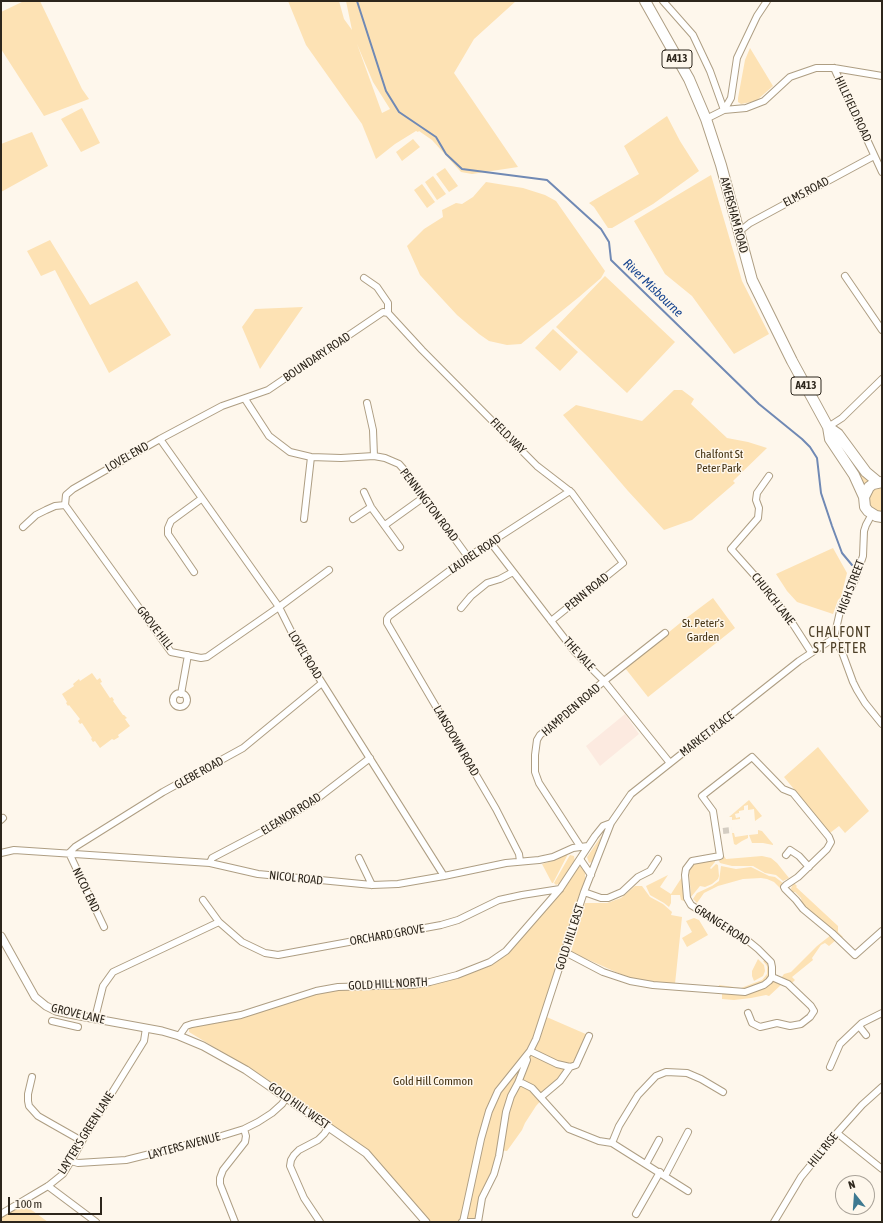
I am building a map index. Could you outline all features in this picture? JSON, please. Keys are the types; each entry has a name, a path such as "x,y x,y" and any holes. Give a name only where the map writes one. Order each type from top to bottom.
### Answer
{"highway":[{"name":"AMERSHAM ROAD","path":"645,1 689,79 706,119 740,231 752,280 792,360 828,427 830,439 854,475 864,497"},
{"name":"AMERSHAM ROAD","path":"828,427 838,434 866,472 880,482"},
{"name":"A413","path":"872,514 865,507 864,497 869,487 880,482"},
{"path":"872,514 882,517"}],"street":[{"path":"663,1 693,36 710,71 724,110"},
{"path":"724,110 731,98 737,58 757,16 767,1"},
{"path":"751,11 757,16"},
{"path":"706,119 724,110 746,108 764,101 790,77 816,68 834,68 882,76"},
{"name":"HILLFIELD ROAD","path":"834,68 882,172"},
{"name":"ELMS ROAD","path":"740,231 750,223 874,156"},
{"path":"845,276 882,330"},
{"path":"364,278 377,287 388,303 388,313"},
{"name":"BOUNDARY ROAD","path":"245,399 268,390 383,312 388,313"},
{"name":"FIELD WAY","path":"388,313 422,350 537,466 570,491 623,563"},
{"path":"828,427 842,418 882,379"},
{"name":"LOVEL END","path":"65,504 66,495 73,489 160,439 222,406 245,399"},
{"name":"PENNINGTON ROAD","path":"245,399 269,436 290,452 311,457 341,458 374,456 385,458 398,464 468,557"},
{"path":"368,403 373,430 374,456"},
{"name":"LOVEL ROAD","path":"160,439 201,499 279,607 297,643 444,876"},
{"path":"304,519 311,457"},
{"name":"CHURCH LANE","path":"769,476 757,493 756,500 758,518 731,549 764,586 791,621 811,652"},
{"name":"LAUREL ROAD","path":"387,623 389,616 468,557 570,491"},
{"path":"364,492 371,508 400,546"},
{"path":"385,525 424,497"},
{"path":"194,572 168,534 168,528 171,521 201,499"},
{"path":"23,527 36,515 55,506 65,504"},
{"name":"GROVE HILL","path":"65,504 170,652 201,658 207,657 329,570"},
{"path":"353,519 371,508"},
{"name":"HIGH STREET","path":"834,638 841,607 855,580 863,556 864,531 872,514"},
{"name":"THE VALE","path":"491,543 575,652 604,681 670,763"},
{"name":"PENN ROAD","path":"552,621 623,563"},
{"path":"461,608 470,596 487,583 500,579 513,572"},
{"name":"LANSDOWN ROAD","path":"387,623 496,809 519,854 520,861"},
{"name":"HAMPDEN ROAD","path":"580,846 539,783 535,772 534,755 538,740 540,735 604,681 665,633"},
{"path":"811,652 834,638 842,652 853,682 864,703 882,724"},
{"name":"MARKET PLACE","path":"611,823 631,794 811,652"},
{"path":"181,694 188,655"},
{"name":"GLEBE ROAD","path":"69,853 75,847 163,792 243,748 322,683"},
{"name":"GRANGE ROAD","path":"772,977 771,962 758,949 747,940 688,902 684,875 688,864 697,859 720,856 713,811 702,796 752,757 783,789 793,793 831,842 830,845 809,867 784,887 785,889 803,909 832,933 855,955 882,931"},
{"name":"ELEANOR ROAD","path":"210,863 212,858 275,825 318,798 370,758"},
{"name":"GOLD HILL NORTH","path":"179,1036 186,1026 192,1024 240,1015 316,991 338,987 412,985 430,982 457,975 490,962 506,951 560,889 603,826 611,823"},
{"name":"GOLD HILL EAST","path":"463,1222 485,1122 493,1100 504,1082 530,1051 541,1026 584,892 592,875 611,823"},
{"name":"NICOL ROAD","path":"1,852 14,850 210,863 258,874 372,885 398,884 520,861 546,859 580,846 588,846"},
{"path":"786,855 790,850 799,856 809,867"},
{"name":"NICOL END","path":"69,853 104,927"},
{"path":"359,858 372,885"},
{"path":"580,859 592,875"},
{"path":"584,892 602,898 615,896 622,892 638,877 650,871 658,860"},
{"name":"ORCHARD GROVE","path":"203,900 218,922 242,942 265,953 278,955 441,925 458,920 499,900 560,889"},
{"path":"95,1018 103,986 113,972 218,922"},
{"name":"GROVE LANE","path":"1,936 36,997 46,1006 56,1011 69,1014 146,1028"},
{"path":"565,952 603,972 630,981 653,985 745,992 764,985 772,977 788,984 811,1006 814,1011 810,1017 801,1024 790,1026 777,1023 760,1027 752,1023 748,1013"},
{"path":"830,1067 840,1044 859,1026 882,1013"},
{"path":"68,1024 69,1014"},
{"path":"52,1021 78,1027"},
{"path":"859,1026 866,1035"},
{"name":"GOLD HILL WEST","path":"146,1028 179,1036 203,1046 264,1081 286,1098 366,1153 426,1222"},
{"name":"LAYTER'S GREEN LANE","path":"1,1214 48,1186 63,1174 144,1042 146,1028"},
{"path":"530,1051 557,1064 570,1067 576,1065 589,1036"},
{"path":"478,1222 482,1198 494,1174 499,1156 506,1112 511,1096 527,1060 526,1057"},
{"path":"541,1097 560,1081 570,1067"},
{"path":"612,1144 619,1126 638,1095 656,1076 666,1072 687,1073 701,1079 723,1092"},
{"path":"32,1077 28,1094 29,1106 38,1116 82,1141"},
{"path":"504,1082 522,1083 532,1088 569,1129 599,1141 612,1144 688,1191"},
{"name":"HILL RISE","path":"774,1222 801,1177 862,1105 882,1087"},
{"name":"LAYTERS AVENUE","path":"71,1161 85,1163 126,1160 244,1130 272,1113 286,1098"},
{"path":"320,1222 304,1198 290,1166 294,1155 318,1140 329,1127"},
{"path":"235,1222 220,1184 220,1178 223,1170 245,1142 246,1136 244,1130"},
{"path":"636,1214 688,1132"},
{"path":"837,1133 882,1169"},
{"path":"646,1164 659,1140"},
{"path":"48,1186 96,1222"},
{"path":"463,1222 475,1222"}],"shaded area":[{"path":"625,714 639,734 600,766 586,746"}],"green space":[{"path":"24,1 40,1 82,89 89,99 44,116 1,49 1,12"},
{"path":"288,1 339,1 344,19 352,30 346,1 516,1 474,39 454,73 518,167 472,174 461,172 432,140 419,131 416,131 395,144 376,159 362,124 306,45","holes":["357,44 373,82 390,109 382,113"]},
{"path":"750,48 773,86 756,101 741,104 738,102 738,98 745,60"},
{"path":"82,108 100,143 81,152 61,119"},
{"path":"667,116 680,141 699,171 653,204 612,228 608,228 594,207 589,203 639,174 624,146"},
{"path":"32,132 48,166 1,192 1,144"},
{"path":"413,139 420,147 402,161 396,152"},
{"path":"445,168 458,186 449,192 436,174"},
{"path":"711,175 742,281 769,334 734,354 692,296 665,274 634,221"},
{"path":"433,176 446,194 437,200 425,182"},
{"path":"486,182 523,188 545,195 556,201 605,271 601,278 521,344 507,345 489,341 479,334 457,315 420,275 407,246 424,229 443,217 442,210 456,203 462,204 473,197"},
{"path":"422,184 435,202 427,208 414,190"},
{"path":"50,240 90,305 137,281 171,335 109,373 55,270 41,276 27,251"},
{"path":"605,276 675,342 627,393 556,327"},
{"path":"303,307 260,369 242,327 255,309"},
{"path":"553,329 578,352 560,371 535,348"},
{"name":"Chalfont St Peter Park","path":"674,390 682,390 694,399 691,404 727,438 748,442 767,448 733,481 735,483 692,520 664,530 628,491 563,415 576,405 642,421"},
{"path":"833,436 869,480 864,485 859,476"},
{"path":"879,487 882,487 882,513 872,509 868,502 869,494"},
{"path":"833,548 847,573 841,597 838,600 833,614 797,602 787,591 776,574"},
{"name":"St. Peter's Garden","path":"713,598 735,628 648,697 625,668"},
{"path":"92,673 97,680 100,678 102,682 100,683 110,698 112,697 114,700 113,701 123,715 127,718 125,719 130,726 118,735 119,737 114,740 112,739 100,748 95,741 93,742 82,723 80,724 78,721 80,719 69,705 68,706 62,694 74,686 73,684 79,679 80,681"},
{"path":"818,747 869,811 845,833 839,826 830,833 784,777"},
{"path":"749,800 762,816 755,821 754,809 748,810 748,805 744,806 744,810 735,814 736,818 740,817 740,819 732,820 732,817 729,817"},
{"path":"758,830 762,831 773,845 752,843 749,835 758,834"},
{"path":"732,833 734,833 735,837 748,835 748,838 736,845 734,844"},
{"path":"602,835 592,862 589,863 587,857"},
{"path":"568,854 553,883 552,883 542,864"},
{"path":"570,855 574,856 575,863 561,883 556,885 554,883"},
{"path":"724,856 726,859 762,856 771,858 789,878 783,881 776,875 765,873 753,866 732,866 720,863 718,859 724,858"},
{"path":"715,860 710,868 711,869 716,864 718,865 718,879 705,887 700,886 691,897 690,869 696,862"},
{"name":"Gold Hill Common","path":"582,866 585,873 585,880 542,1015 588,1035 577,1060 536,1106 522,1130 507,1151 499,1150 477,1222 430,1222 373,1156 270,1081 189,1032 190,1027 310,995 336,990 423,986 444,981 496,962 508,952 579,867"},
{"path":"721,866 736,869 751,867 769,876 775,877 783,883 781,886 782,890 774,882 767,879 743,879 718,886 704,893 697,903 693,899 697,893 719,881"},
{"path":"668,875 660,887 671,894 682,877 684,901 681,900 680,895 671,895 671,903 669,907 650,895 646,886"},
{"path":"794,883 797,886 796,887 838,926 838,932 843,937 841,938 802,903 801,898 795,892 792,892 791,888"},
{"path":"635,886 642,886 650,897 663,904 672,912 671,915 682,917 675,984 647,982 627,977 571,952 585,903 607,903 621,898"},
{"path":"694,918 699,920 708,935 687,947 682,938 692,932 686,921"},
{"path":"831,935 836,940 829,946 825,943 821,945 812,958 813,960 792,977 795,980 791,984 781,978 784,974 791,972 817,946"},
{"path":"758,959 764,965 765,971 763,976 754,981 752,971"},
{"path":"766,960 770,967 770,975 763,982 745,989 731,987 729,989 719,988 719,985 741,988 762,980 767,974 767,966 763,961"},
{"path":"771,981 782,984 769,996 766,995 734,1000 722,999 722,993 744,995"},
{"path":"23,1205 48,1222 1,1222 2,1217"}],"waterway":[{"name":"River Misbourne","path":"357,1 386,91 399,112 436,137 446,154 462,169 547,180 601,229 609,242 611,260 759,404 810,447 817,458 821,493 832,526 842,553 852,565"}],"tunnel":[{"path":"723,831 732,830"}],"district":[{"name":"CHALFONT ST PETER","path":"840,642"}]}
